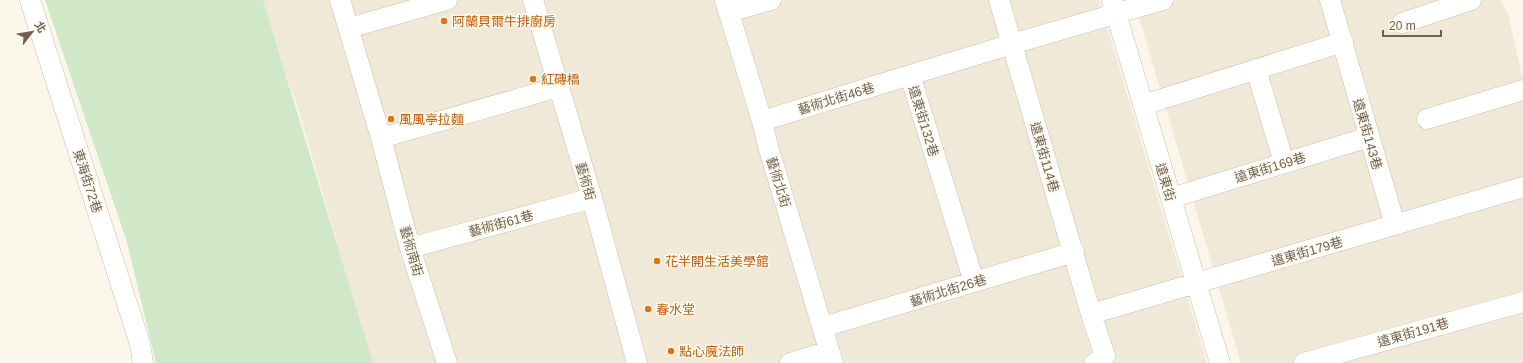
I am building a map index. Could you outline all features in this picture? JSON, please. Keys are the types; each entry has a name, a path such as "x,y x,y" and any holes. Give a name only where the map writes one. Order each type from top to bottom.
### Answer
{"street":[{"name":"東海街72巷","path":"30,0 140,344 143,363"},
{"name":"藝術南街","path":"340,0 381,138 410,248 446,363"},
{"path":"348,28 447,0"},
{"name":"藝術街","path":"533,0 592,198 637,363"},
{"path":"727,6 771,0"},
{"name":"遠東街114巷","path":"999,0 1091,314 1105,356 1095,363"},
{"name":"遠東街132巷","path":"974,282 910,75 1012,44 1114,7 1163,0"},
{"name":"遠東街143巷","path":"1330,0 1395,225"},
{"path":"1402,23 1471,0"},
{"name":"藝術北街","path":"727,6 831,357"},
{"name":"遠東街","path":"1114,7 1220,363"},
{"path":"1143,105 1343,42"},
{"path":"1256,69 1284,163"},
{"name":"藝術北街46巷","path":"762,121 910,75"},
{"path":"381,138 559,87"},
{"path":"1427,119 1523,90"},
{"name":"遠東街169巷","path":"1171,198 1369,137"},
{"name":"遠東街179巷","path":"1091,314 1523,187"},
{"name":"藝術街61巷","path":"410,248 592,198"},
{"name":"藝術北街26巷","path":"823,327 1074,252"},
{"name":"遠東街191巷","path":"1304,363 1523,302"},
{"path":"790,363 831,357"}],"shaded area":[{"path":"259,0 526,0 629,363 372,363 298,108"},
{"path":"540,0 1099,0 1207,363 643,363"},
{"path":"1134,0 1501,0 1508,14 1523,80 1523,363 1241,363"}],"green space":[{"path":"45,0 263,0 373,363 156,363 127,242"}],"place":[{"name":"阿蘭貝爾牛排廚房","path":"444,21"},
{"name":"紅磚橋","path":"533,79"},
{"name":"風風亭拉麵","path":"391,119"},
{"name":"花半開生活美學館","path":"657,261"},
{"name":"春水堂","path":"648,309"},
{"name":"點心魔法師","path":"671,351"}]}
